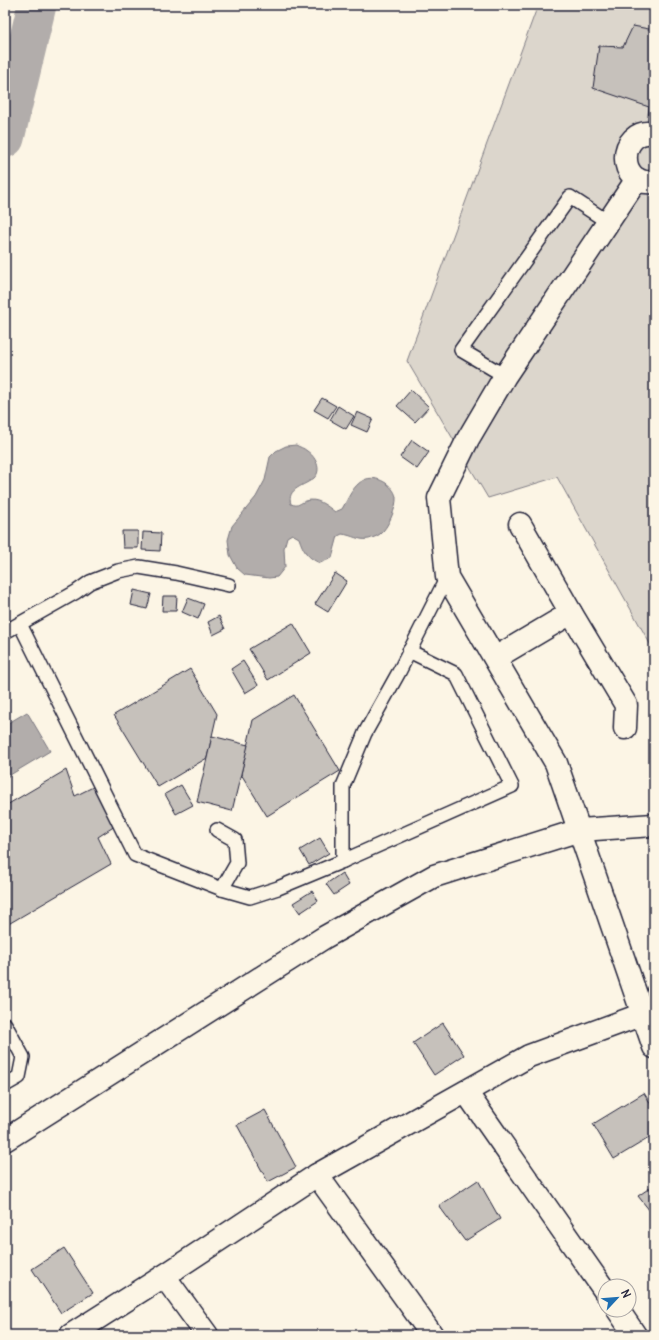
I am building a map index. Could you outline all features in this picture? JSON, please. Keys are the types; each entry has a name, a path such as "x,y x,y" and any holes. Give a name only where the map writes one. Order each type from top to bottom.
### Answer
{"street":[{"path":"654,133 641,134 632,140 626,150 625,161 629,171 646,180 608,222 505,376 468,439 439,498 447,577 556,763 648,1012 654,1047"},
{"path":"520,524 626,705 625,728"},
{"path":"495,658 571,613"},
{"path":"5,1140 325,937 434,876 580,830 654,825"},
{"path":"71,1335 164,1276 317,1175 529,1056 648,1012"},
{"path":"466,1092 597,1280"},
{"path":"317,1175 432,1335"},
{"path":"164,1276 207,1335"},
{"path":"623,1318 635,1335"}],"lane":[{"path":"505,376 461,350 570,197 608,222"},
{"path":"5,632 76,592 90,582 118,571 139,567 176,573 229,585"},
{"path":"343,861 343,786 365,733 410,651 447,577"},
{"path":"20,624 135,855 222,889 250,897 278,888 343,861 512,786 456,674 410,651"},
{"path":"217,830 236,840 237,864 222,889"},
{"path":"5,1024 23,1057 19,1076 5,1086"}],"shaded area":[{"path":"538,5 654,5 654,651 557,477 488,498 407,361"},
{"path":"296,445 306,450 313,456 317,463 318,471 314,478 297,488 291,494 291,504 297,505 306,501 314,500 329,507 335,512 342,509 351,493 360,482 374,478 384,482 392,488 395,493 396,501 391,517 383,531 379,535 372,538 362,539 342,534 338,536 332,558 320,563 309,556 304,550 299,538 292,534 287,537 284,548 285,567 277,577 269,578 245,575 237,568 230,555 228,540 232,526 256,497 265,480 270,457 276,451 286,446"},
{"path":"27,712 50,751 5,778 5,725"}],"building":[{"path":"633,26 654,30 654,126 647,125 649,107 593,88 599,46 623,47"},
{"path":"411,390 429,407 415,422 397,406"},
{"path":"322,398 336,406 328,418 314,410"},
{"path":"338,406 354,416 346,429 330,420"},
{"path":"357,412 373,419 367,432 351,425"},
{"path":"412,440 429,452 417,469 400,457"},
{"path":"122,531 138,531 138,548 123,548"},
{"path":"143,532 161,533 160,551 142,550"},
{"path":"335,573 347,581 328,612 315,604"},
{"path":"134,590 151,594 147,609 131,605"},
{"path":"163,596 177,596 176,611 162,611"},
{"path":"188,598 204,604 198,619 182,612"},
{"path":"219,616 225,629 213,635 208,622"},
{"path":"293,623 311,653 268,680 249,649"},
{"path":"243,661 258,685 245,693 231,669"},
{"path":"190,669 217,714 207,758 158,787 114,715"},
{"path":"294,695 340,771 267,816 241,774 253,720"},
{"path":"212,736 248,745 232,811 197,802"},
{"path":"66,770 75,796 99,784 115,826 98,837 111,864 5,926 5,806"},
{"path":"181,785 193,805 176,814 165,794"},
{"path":"320,838 329,853 309,865 300,850"},
{"path":"342,873 349,885 334,895 326,884"},
{"path":"312,891 318,901 300,913 293,903"},
{"path":"443,1023 464,1055 434,1075 413,1043"},
{"path":"644,1093 654,1109 654,1135 614,1159 593,1124"},
{"path":"265,1110 296,1167 268,1182 237,1125"},
{"path":"478,1180 500,1219 465,1241 439,1206"},
{"path":"654,1185 654,1216 638,1196"},
{"path":"64,1248 93,1293 61,1313 32,1269"}],"waterway":[{"path":"5,138 37,5"}]}
